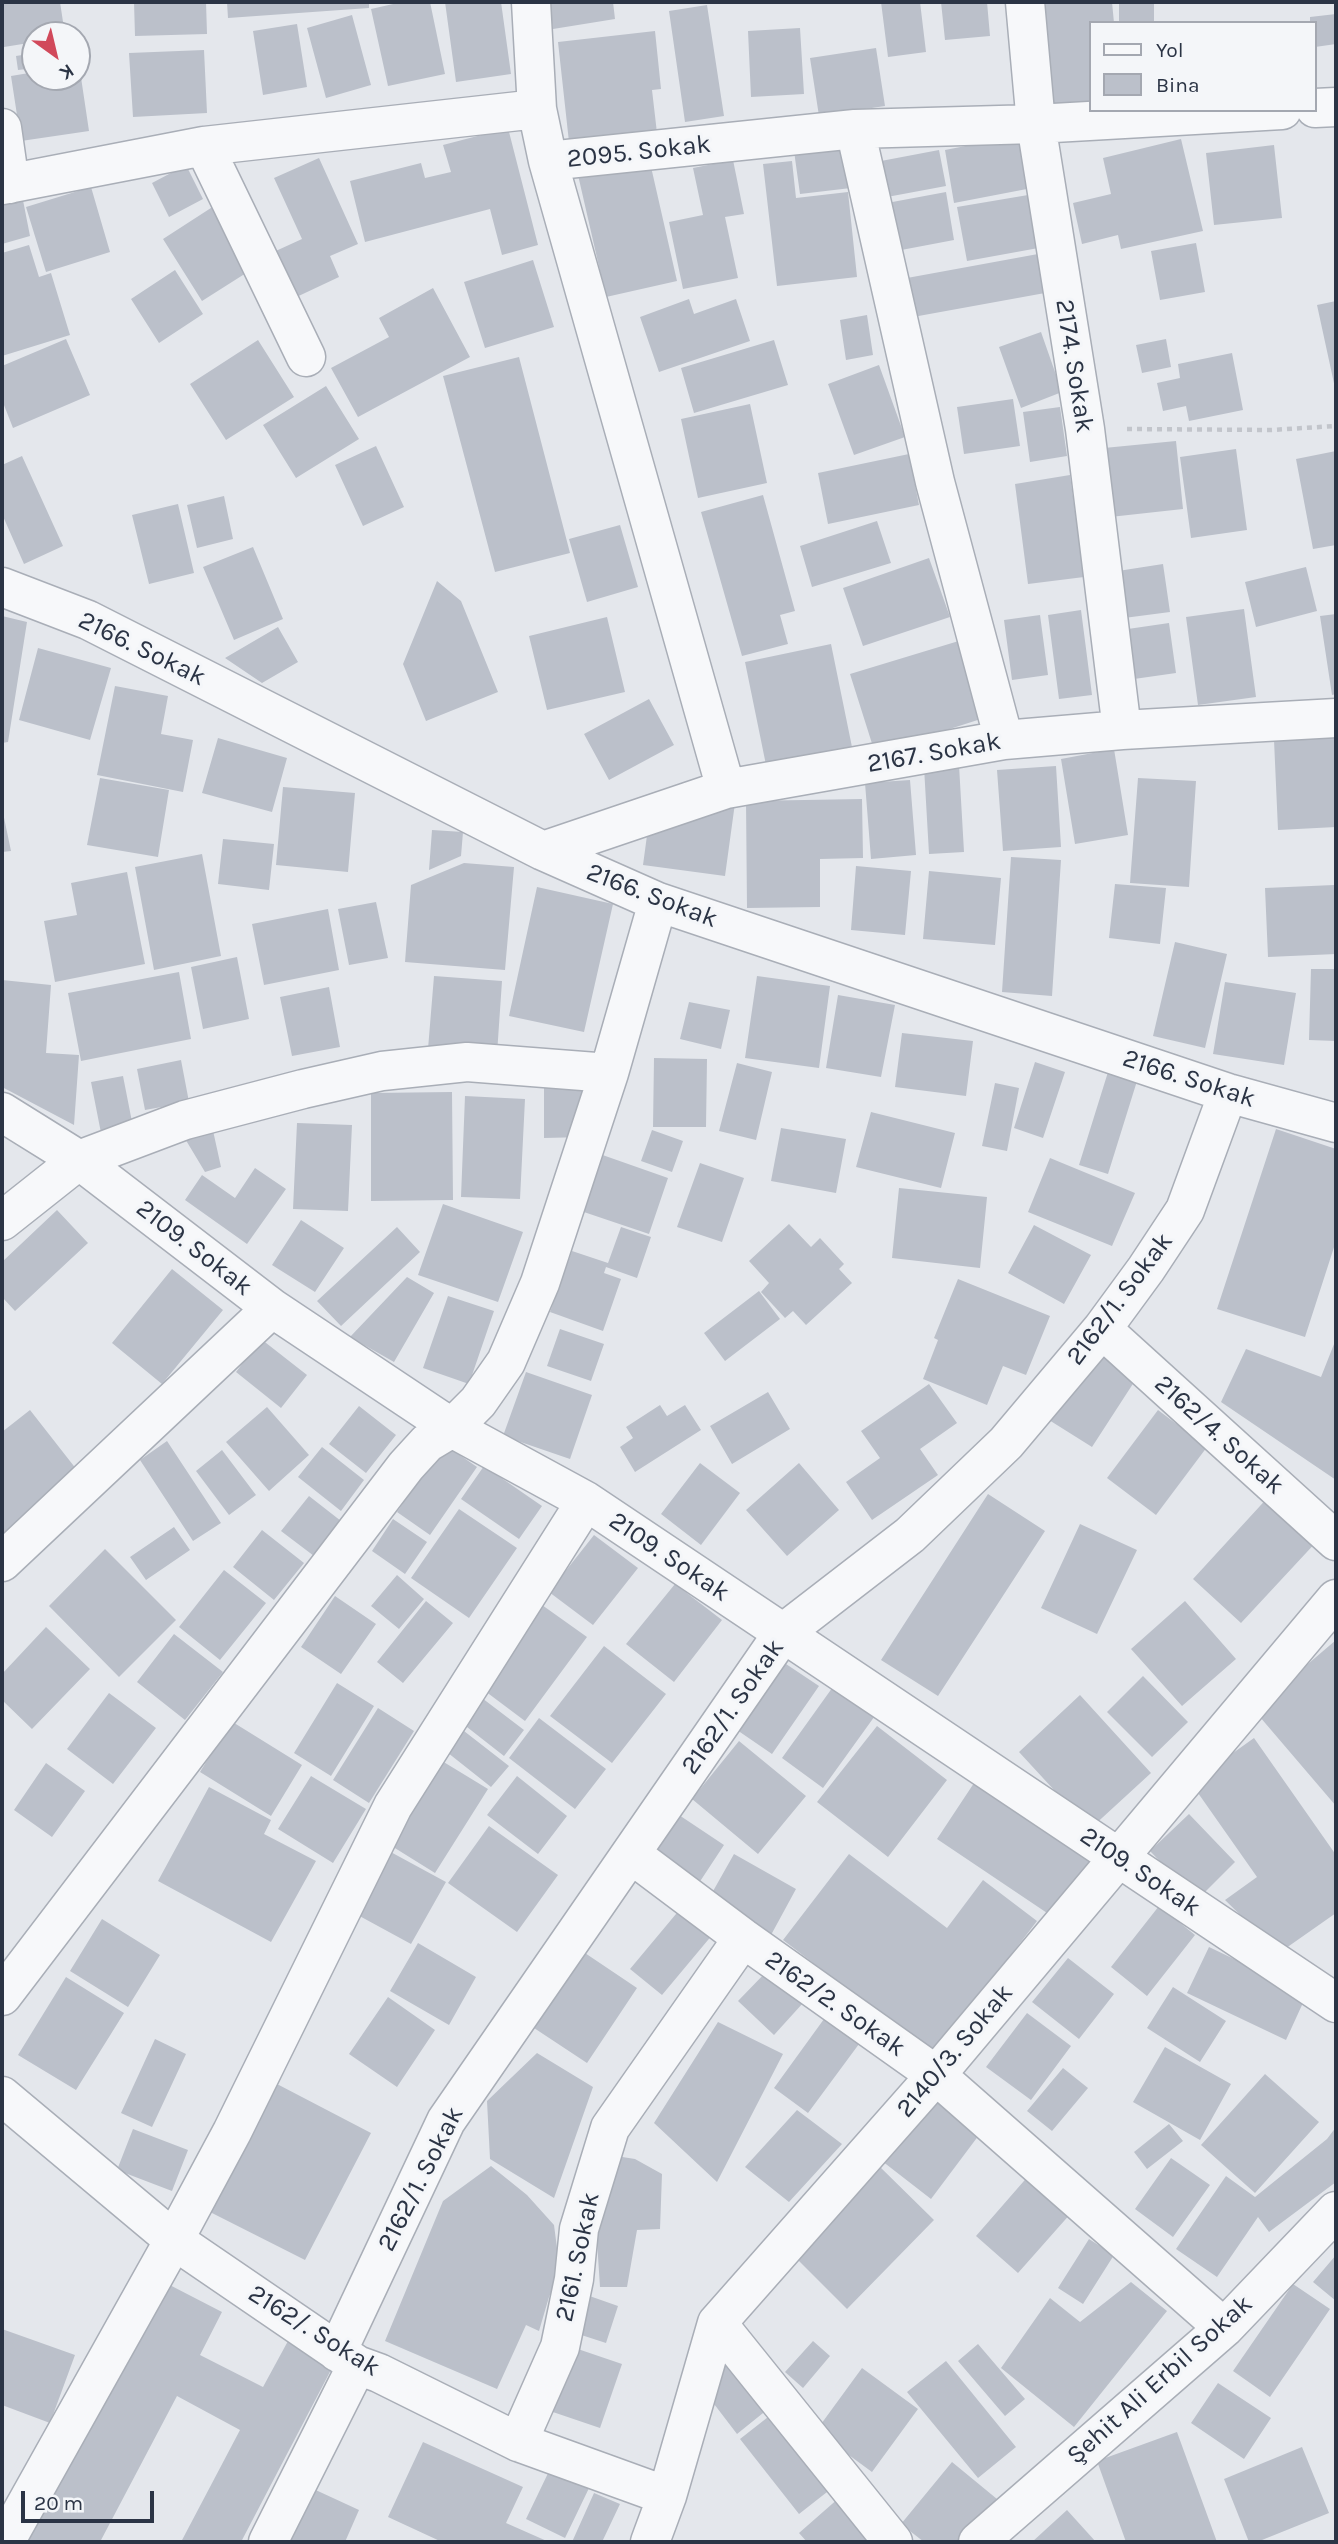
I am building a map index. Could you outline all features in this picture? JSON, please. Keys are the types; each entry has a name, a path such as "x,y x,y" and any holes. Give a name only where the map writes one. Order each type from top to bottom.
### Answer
{"street":[{"name":"2095. Sokak","path":"531,2 537,109 548,161 855,129 1036,124 1247,112"},
{"name":"2174. Sokak","path":"1025,2 1036,124 1085,429 1122,730"},
{"path":"1317,108 1336,107"},
{"path":"2,128 6,184 204,146 537,109"},
{"path":"855,129 935,482 1004,740"},
{"path":"204,146 306,357"},
{"path":"548,161 726,789"},
{"name":"2166. Sokak","path":"2,587 88,620 543,851 658,902 1228,1093 1336,1123"},
{"name":"2167. Sokak","path":"543,851 726,789 1004,740 1122,730 1336,718"},
{"path":"2,1996 406,1466 427,1443 452,1428 478,1402 506,1362 540,1283 609,1073 658,902"},
{"path":"2,1221 79,1160 185,1120 303,1089 382,1071 467,1062 609,1073"},
{"name":"2162/1. Sokak","path":"268,2542 446,2121 783,1633 910,1535 987,1462 1102,1329 1185,1210 1228,1093"},
{"name":"2109. Sokak","path":"2,1112 79,1160 272,1308 452,1428 586,1502 1336,2003"},
{"path":"2,1563 272,1308"},
{"name":"2162/4. Sokak","path":"1102,1329 1336,1541"},
{"path":"5,2542 232,2132 393,1806 586,1502"},
{"name":"2140/3. Sokak","path":"650,2542 667,2496 717,2323 936,2076 1336,1599"},
{"name":"2162/2. Sokak","path":"631,1854 936,2076 1224,2328"},
{"name":"2161. Sokak","path":"517,2442 559,2347 574,2279 579,2229 610,2128 743,1938"},
{"name":"2162/. Sokak","path":"2,2096 174,2240 347,2358 517,2442 667,2496"},
{"name":"Şehit Ali Erbil Sokak","path":"978,2542 1224,2328 1336,2211"},
{"path":"717,2323 894,2542"}],"path":[{"path":"1085,429 1272,430 1336,426"}],"building":[{"path":"2,2 60,2 63,21 21,21 21,44 4,47"},
{"path":"134,2 206,2 207,34 135,36"},
{"path":"227,2 369,2 369,8 228,18"},
{"path":"402,2 430,2 445,74 388,86 371,9"},
{"path":"445,2 501,2 511,74 456,82"},
{"path":"549,2 613,2 615,19 553,29"},
{"path":"881,2 920,2 926,52 888,57"},
{"path":"941,2 987,2 990,36 945,40"},
{"path":"1045,2 1112,2 1114,21 1090,21 1090,104 1052,107"},
{"path":"1119,2 1154,2 1154,21 1119,21"},
{"path":"707,5 724,116 685,122 669,11"},
{"path":"1336,14 1336,44 1317,47 1317,21 1310,21 1310,17"},
{"path":"352,15 371,85 326,98 307,28"},
{"path":"297,24 307,87 263,95 253,31"},
{"path":"800,28 804,94 751,97 748,31"},
{"path":"655,31 661,89 652,90 657,133 569,142 558,42"},
{"path":"876,48 885,106 819,116 810,58"},
{"path":"204,50 207,113 133,117 129,53"},
{"path":"21,55 21,70 18,70 16,56"},
{"path":"21,74 21,91 83,91 89,131 21,141 11,76"},
{"path":"508,128 538,245 502,255 490,209 365,242 350,181 421,163 425,178 451,172 443,145"},
{"path":"1022,135 1032,188 954,203 945,150"},
{"path":"1181,139 1203,231 1121,249 1118,235 1082,244 1073,203 1111,194 1103,158"},
{"path":"1274,145 1282,218 1214,225 1206,153"},
{"path":"846,146 851,188 800,194 794,151"},
{"path":"939,150 946,186 887,197 881,161"},
{"path":"319,158 358,244 330,256 339,277 288,301 267,255 302,239 274,178"},
{"path":"649,158 677,281 606,297 578,175"},
{"path":"733,160 744,214 725,217 738,278 683,289 669,222 703,215 693,168"},
{"path":"792,161 796,198 848,192 857,277 777,286 763,164"},
{"path":"186,165 203,199 169,217 152,183"},
{"path":"91,187 110,252 46,272 26,207"},
{"path":"21,190 30,236 2,244 2,192"},
{"path":"946,192 954,240 896,251 887,203"},
{"path":"1034,194 1044,247 967,261 957,207"},
{"path":"214,206 254,268 202,301 163,239"},
{"path":"1196,243 1205,292 1160,300 1151,251"},
{"path":"29,245 39,277 51,273 70,335 2,356 2,253"},
{"path":"1038,254 1045,293 913,317 907,278"},
{"path":"533,260 554,327 485,348 464,282"},
{"path":"175,270 203,314 159,343 131,299"},
{"path":"433,288 470,357 358,417 331,368 389,337 379,318"},
{"path":"689,299 694,314 736,299 750,341 659,372 640,317"},
{"path":"1336,301 1336,388 1335,388 1317,305"},
{"path":"867,315 873,355 846,360 840,320"},
{"path":"1041,332 1062,392 1021,408 999,347"},
{"path":"66,339 90,395 13,428 2,400 2,366"},
{"path":"1166,339 1171,367 1142,373 1136,345"},
{"path":"258,340 294,397 226,440 190,384"},
{"path":"774,340 788,385 694,413 681,368"},
{"path":"1232,353 1243,410 1189,421 1186,406 1163,411 1157,383 1180,378 1178,364"},
{"path":"519,357 570,553 495,572 443,376"},
{"path":"879,365 905,437 854,455 828,384"},
{"path":"326,386 359,439 296,478 263,425"},
{"path":"1013,399 1020,446 964,454 957,407"},
{"path":"750,404 767,483 698,498 681,419"},
{"path":"1060,407 1067,456 1030,462 1023,412"},
{"path":"1176,441 1183,509 1110,517 1104,448"},
{"path":"376,446 404,507 363,526 335,465"},
{"path":"1236,449 1247,530 1191,538 1180,457"},
{"path":"1336,451 1336,545 1313,549 1296,459"},
{"path":"909,454 919,505 828,524 818,473"},
{"path":"22,456 63,546 24,564 2,514 2,465"},
{"path":"1070,475 1084,577 1028,584 1015,484"},
{"path":"763,495 795,611 780,615 788,644 742,656 701,512"},
{"path":"224,496 233,539 197,548 187,505"},
{"path":"178,504 194,573 149,584 132,515"},
{"path":"877,521 891,563 812,587 800,546"},
{"path":"620,525 638,587 587,602 569,539"},
{"path":"253,547 283,619 234,640 203,567"},
{"path":"929,558 950,617 863,646 843,588"},
{"path":"1163,564 1170,612 1124,618 1118,571"},
{"path":"1306,567 1317,611 1256,627 1245,582"},
{"path":"437,581 461,601 498,692 426,721 403,664"},
{"path":"1244,609 1256,697 1198,705 1186,617"},
{"path":"1081,610 1092,695 1059,699 1048,615"},
{"path":"1336,614 1336,694 1332,695 1320,616"},
{"path":"1040,615 1048,675 1012,680 1004,620"},
{"path":"2,616 27,622 8,742 2,743"},
{"path":"607,617 625,692 547,710 529,636"},
{"path":"1169,623 1176,673 1127,680 1121,630"},
{"path":"278,627 298,662 262,683 225,658"},
{"path":"962,640 987,717 875,753 850,674"},
{"path":"831,644 852,747 766,765 745,662"},
{"path":"38,648 111,668 90,740 19,720"},
{"path":"115,686 168,696 161,734 193,740 183,792 97,775"},
{"path":"649,699 674,745 609,780 584,734"},
{"path":"1336,737 1336,827 1278,830 1274,740"},
{"path":"218,738 287,758 272,812 202,793"},
{"path":"1114,749 1128,835 1075,844 1061,759"},
{"path":"959,765 964,852 929,854 924,767"},
{"path":"1056,766 1061,847 1003,851 997,770"},
{"path":"100,778 169,790 158,857 87,845"},
{"path":"1138,778 1196,781 1189,887 1130,883"},
{"path":"910,780 916,855 871,859 865,783"},
{"path":"283,787 355,793 348,872 276,865"},
{"path":"862,799 863,858 820,859 820,907 747,908 746,801"},
{"path":"735,803 725,876 643,865 648,828"},
{"path":"2,808 11,851 2,852"},
{"path":"432,830 463,832 461,856 429,870"},
{"path":"223,839 274,844 269,890 218,884"},
{"path":"202,854 221,956 154,970 135,867"},
{"path":"1011,857 1061,860 1052,996 1002,992"},
{"path":"464,863 514,867 505,970 405,962 411,885"},
{"path":"856,866 911,871 905,935 851,930"},
{"path":"929,871 1001,878 995,945 923,939"},
{"path":"127,872 145,964 55,982 44,921 77,915 71,883"},
{"path":"1115,884 1166,888 1160,944 1109,938"},
{"path":"1334,885 1336,954 1268,957 1265,888"},
{"path":"537,887 613,904 584,1032 509,1016"},
{"path":"376,902 388,958 349,965 338,909"},
{"path":"328,909 339,970 264,985 252,924"},
{"path":"1175,942 1227,954 1205,1048 1153,1036"},
{"path":"237,957 249,1019 203,1029 191,967"},
{"path":"1311,969 1336,969 1336,1041 1309,1040"},
{"path":"179,972 191,1039 81,1061 68,993"},
{"path":"434,976 502,981 497,1054 428,1049"},
{"path":"757,976 830,986 819,1068 745,1058"},
{"path":"2,980 51,985 46,1053 79,1055 74,1125 2,1087"},
{"path":"1225,982 1296,993 1284,1065 1213,1054"},
{"path":"329,987 340,1047 292,1056 280,997"},
{"path":"838,995 895,1005 881,1077 826,1068"},
{"path":"689,1002 730,1010 721,1049 680,1039"},
{"path":"902,1033 973,1041 966,1096 895,1087"},
{"path":"654,1058 707,1059 706,1127 653,1127"},
{"path":"181,1060 189,1102 145,1110 137,1069"},
{"path":"1035,1062 1065,1072 1043,1138 1014,1128"},
{"path":"737,1063 772,1072 756,1140 719,1131"},
{"path":"1108,1072 1137,1081 1108,1174 1079,1165"},
{"path":"123,1076 134,1132 102,1138 91,1082"},
{"path":"585,1079 585,1137 544,1138 544,1080"},
{"path":"995,1083 1019,1088 1007,1151 982,1146"},
{"path":"452,1092 453,1200 371,1201 371,1093"},
{"path":"465,1096 525,1099 520,1199 461,1197"},
{"path":"871,1112 955,1133 941,1188 856,1167"},
{"path":"297,1123 352,1125 348,1211 293,1209"},
{"path":"212,1126 221,1167 205,1172 181,1132"},
{"path":"781,1128 846,1139 836,1193 771,1181"},
{"path":"1276,1129 1336,1149 1336,1241 1305,1337 1217,1309"},
{"path":"652,1130 683,1141 672,1172 641,1161"},
{"path":"594,1152 668,1178 649,1234 575,1209"},
{"path":"1050,1158 1135,1193 1112,1246 1028,1212"},
{"path":"700,1163 744,1178 722,1242 677,1227"},
{"path":"255,1168 286,1189 247,1244 185,1200 202,1175 235,1198"},
{"path":"899,1188 987,1197 980,1268 892,1258"},
{"path":"443,1204 523,1232 498,1302 418,1275"},
{"path":"57,1210 88,1243 15,1311 2,1297 2,1262"},
{"path":"301,1220 344,1248 315,1292 272,1265"},
{"path":"789,1224 811,1247 820,1238 844,1264 839,1269 852,1283 806,1325 793,1311 785,1318 761,1292 769,1283 749,1261"},
{"path":"1034,1225 1091,1255 1064,1304 1008,1273"},
{"path":"397,1227 420,1252 341,1326 317,1301"},
{"path":"621,1227 651,1237 637,1278 606,1267 604,1273 621,1279 603,1331 550,1312 572,1251 608,1263"},
{"path":"172,1269 223,1310 162,1384 112,1343"},
{"path":"407,1277 434,1293 394,1362 350,1337"},
{"path":"958,1279 1050,1316 1026,1375 1003,1366 987,1405 923,1379 938,1340 934,1338"},
{"path":"759,1291 780,1319 725,1361 704,1333"},
{"path":"448,1296 494,1311 469,1384 423,1368"},
{"path":"560,1329 604,1344 591,1381 547,1366"},
{"path":"261,1339 307,1375 281,1408 236,1372"},
{"path":"1336,1339 1336,1480 1221,1402 1246,1349 1321,1377"},
{"path":"1095,1349 1138,1376 1092,1447 1049,1420"},
{"path":"526,1372 592,1395 570,1459 503,1436"},
{"path":"929,1384 957,1423 920,1449 938,1475 872,1520 846,1482 880,1458 861,1431"},
{"path":"768,1392 790,1429 732,1464 710,1426"},
{"path":"660,1405 667,1416 685,1405 701,1430 635,1472 620,1447 633,1438 626,1427"},
{"path":"359,1406 396,1435 366,1473 329,1444"},
{"path":"267,1407 309,1455 269,1491 226,1442"},
{"path":"30,1410 84,1479 8,1539 2,1531 2,1432"},
{"path":"1158,1410 1207,1447 1156,1515 1107,1478"},
{"path":"167,1441 221,1523 193,1541 140,1460"},
{"path":"444,1444 477,1467 430,1535 397,1512"},
{"path":"322,1447 364,1480 341,1511 298,1477"},
{"path":"222,1450 256,1495 229,1515 196,1471"},
{"path":"700,1463 740,1493 701,1545 661,1514"},
{"path":"799,1463 839,1510 787,1556 746,1510"},
{"path":"484,1466 542,1506 519,1539 461,1499"},
{"path":"988,1494 1045,1531 938,1696 881,1660"},
{"path":"1271,1494 1319,1539 1241,1623 1193,1579"},
{"path":"309,1496 341,1521 314,1556 281,1531"},
{"path":"459,1509 517,1548 469,1618 411,1578"},
{"path":"393,1519 427,1542 405,1574 372,1551"},
{"path":"1080,1524 1137,1550 1097,1634 1041,1608"},
{"path":"174,1527 190,1550 146,1580 130,1557"},
{"path":"262,1530 304,1563 274,1600 233,1567"},
{"path":"594,1535 638,1568 593,1625 549,1592"},
{"path":"105,1549 176,1620 119,1677 49,1606"},
{"path":"224,1570 266,1603 220,1660 179,1627"},
{"path":"397,1575 424,1599 399,1629 371,1606"},
{"path":"675,1584 722,1620 674,1682 626,1644"},
{"path":"335,1596 376,1624 341,1674 301,1647"},
{"path":"426,1601 453,1623 403,1683 377,1662"},
{"path":"1185,1601 1236,1659 1182,1706 1131,1649"},
{"path":"542,1605 587,1637 525,1721 481,1688"},
{"path":"46,1627 90,1669 32,1729 2,1700 2,1674"},
{"path":"174,1634 223,1672 185,1720 137,1682"},
{"path":"1336,1640 1336,1806 1254,1710"},
{"path":"604,1646 666,1694 612,1763 550,1716"},
{"path":"783,1662 819,1686 772,1754 737,1730"},
{"path":"1143,1676 1188,1722 1152,1757 1107,1712"},
{"path":"337,1683 374,1706 331,1776 294,1753"},
{"path":"835,1684 877,1713 823,1788 782,1758"},
{"path":"109,1693 156,1728 113,1784 67,1749"},
{"path":"478,1695 524,1730 504,1756 458,1720"},
{"path":"1080,1695 1151,1773 1090,1829 1019,1752"},
{"path":"378,1708 414,1731 369,1803 333,1780"},
{"path":"539,1718 606,1769 575,1809 509,1758"},
{"path":"231,1721 302,1765 271,1816 200,1772"},
{"path":"455,1724 509,1766 491,1787 438,1745"},
{"path":"877,1726 947,1780 888,1857 817,1802"},
{"path":"1254,1738 1336,1855 1336,1913 1279,1953 1225,1900 1257,1877 1191,1783"},
{"path":"739,1741 806,1796 758,1854 692,1799"},
{"path":"442,1761 488,1789 435,1873 390,1845"},
{"path":"46,1763 85,1791 52,1837 14,1810"},
{"path":"311,1776 366,1809 333,1863 278,1829"},
{"path":"517,1776 567,1816 538,1854 487,1815"},
{"path":"976,1780 1096,1860 1056,1919 937,1839"},
{"path":"209,1787 271,1820 264,1834 316,1861 271,1942 158,1881"},
{"path":"676,1813 724,1845 697,1886 648,1854"},
{"path":"1189,1814 1235,1862 1197,1900 1150,1851"},
{"path":"489,1826 558,1875 517,1932 448,1883"},
{"path":"387,1850 446,1882 411,1944 354,1913"},
{"path":"734,1854 796,1889 771,1935 708,1900"},
{"path":"849,1854 947,1928 983,1880 1037,1921 934,2055 783,1940"},
{"path":"1159,1906 1195,1935 1147,1996 1111,1967"},
{"path":"681,1908 713,1934 662,1995 630,1969"},
{"path":"102,1919 160,1955 128,2007 70,1971"},
{"path":"418,1943 476,1977 449,2025 390,1991"},
{"path":"1209,1947 1307,1994 1286,2040 1187,1993"},
{"path":"582,1951 637,1988 587,2063 531,2026"},
{"path":"1068,1958 1114,1994 1079,2039 1032,2002"},
{"path":"768,1970 803,2003 774,2035 738,2001"},
{"path":"66,1977 124,2013 76,2090 18,2055"},
{"path":"1173,1987 1226,2021 1200,2062 1147,2028"},
{"path":"388,1997 435,2030 397,2087 349,2054"},
{"path":"1027,2013 1071,2046 1031,2100 986,2067"},
{"path":"824,2019 859,2044 808,2113 774,2088"},
{"path":"718,2022 783,2054 717,2182 654,2123"},
{"path":"155,2039 186,2054 152,2127 121,2113"},
{"path":"1165,2047 1231,2084 1200,2140 1133,2102"},
{"path":"537,2053 593,2087 554,2198 490,2159 487,2101"},
{"path":"1063,2068 1088,2088 1052,2131 1027,2111"},
{"path":"1265,2074 1319,2122 1255,2193 1201,2145"},
{"path":"277,2084 371,2133 305,2260 210,2212"},
{"path":"933,2094 982,2131 931,2199 882,2161"},
{"path":"797,2110 842,2144 789,2202 745,2167"},
{"path":"1169,2124 1183,2141 1147,2169 1134,2152"},
{"path":"1336,2127 1336,2182 1269,2232 1258,2217 1217,2277 1176,2249 1226,2176 1255,2197 1327,2139"},
{"path":"133,2129 188,2150 172,2191 117,2170"},
{"path":"616,2156 635,2159 662,2174 660,2229 637,2230 627,2287 600,2287 596,2226"},
{"path":"1171,2158 1210,2185 1173,2237 1135,2209"},
{"path":"877,2164 934,2220 847,2309 790,2252"},
{"path":"491,2166 527,2195 554,2225 560,2271 539,2331 526,2325 497,2389 385,2341 443,2201"},
{"path":"1030,2174 1072,2212 1018,2273 976,2236"},
{"path":"1089,2239 1114,2255 1083,2304 1058,2288"},
{"path":"1336,2255 1336,2301 1313,2282"},
{"path":"160,2280 222,2312 200,2355 263,2387 288,2341 333,2366 241,2542 181,2542 240,2430 177,2396 100,2542 20,2542"},
{"path":"1131,2282 1167,2311 1074,2427 1001,2368 1050,2298 1080,2322"},
{"path":"1293,2284 1330,2309 1270,2397 1233,2371"},
{"path":"581,2293 618,2306 606,2343 569,2331"},
{"path":"2,2329 75,2355 50,2423 2,2405"},
{"path":"813,2341 830,2356 803,2388 785,2372"},
{"path":"978,2344 1025,2399 1005,2416 958,2361"},
{"path":"569,2346 622,2364 600,2428 547,2410"},
{"path":"731,2353 773,2405 737,2434 711,2400"},
{"path":"946,2361 1016,2447 978,2478 907,2392"},
{"path":"862,2368 918,2409 872,2472 816,2431"},
{"path":"1218,2383 1271,2418 1244,2459 1191,2423"},
{"path":"777,2410 836,2485 799,2514 740,2439"},
{"path":"1177,2432 1217,2542 1126,2542 1097,2461"},
{"path":"423,2442 523,2487 506,2523 549,2542 442,2542 388,2517"},
{"path":"1302,2447 1329,2513 1257,2542 1249,2542 1224,2479"},
{"path":"952,2462 997,2499 962,2542 924,2542 901,2524"},
{"path":"551,2467 590,2486 565,2538 526,2519"},
{"path":"307,2486 359,2510 345,2542 282,2542"},
{"path":"594,2493 620,2504 602,2542 572,2542"},
{"path":"840,2497 881,2542 807,2542 799,2533"},
{"path":"1067,2510 1096,2542 1032,2542"}]}
